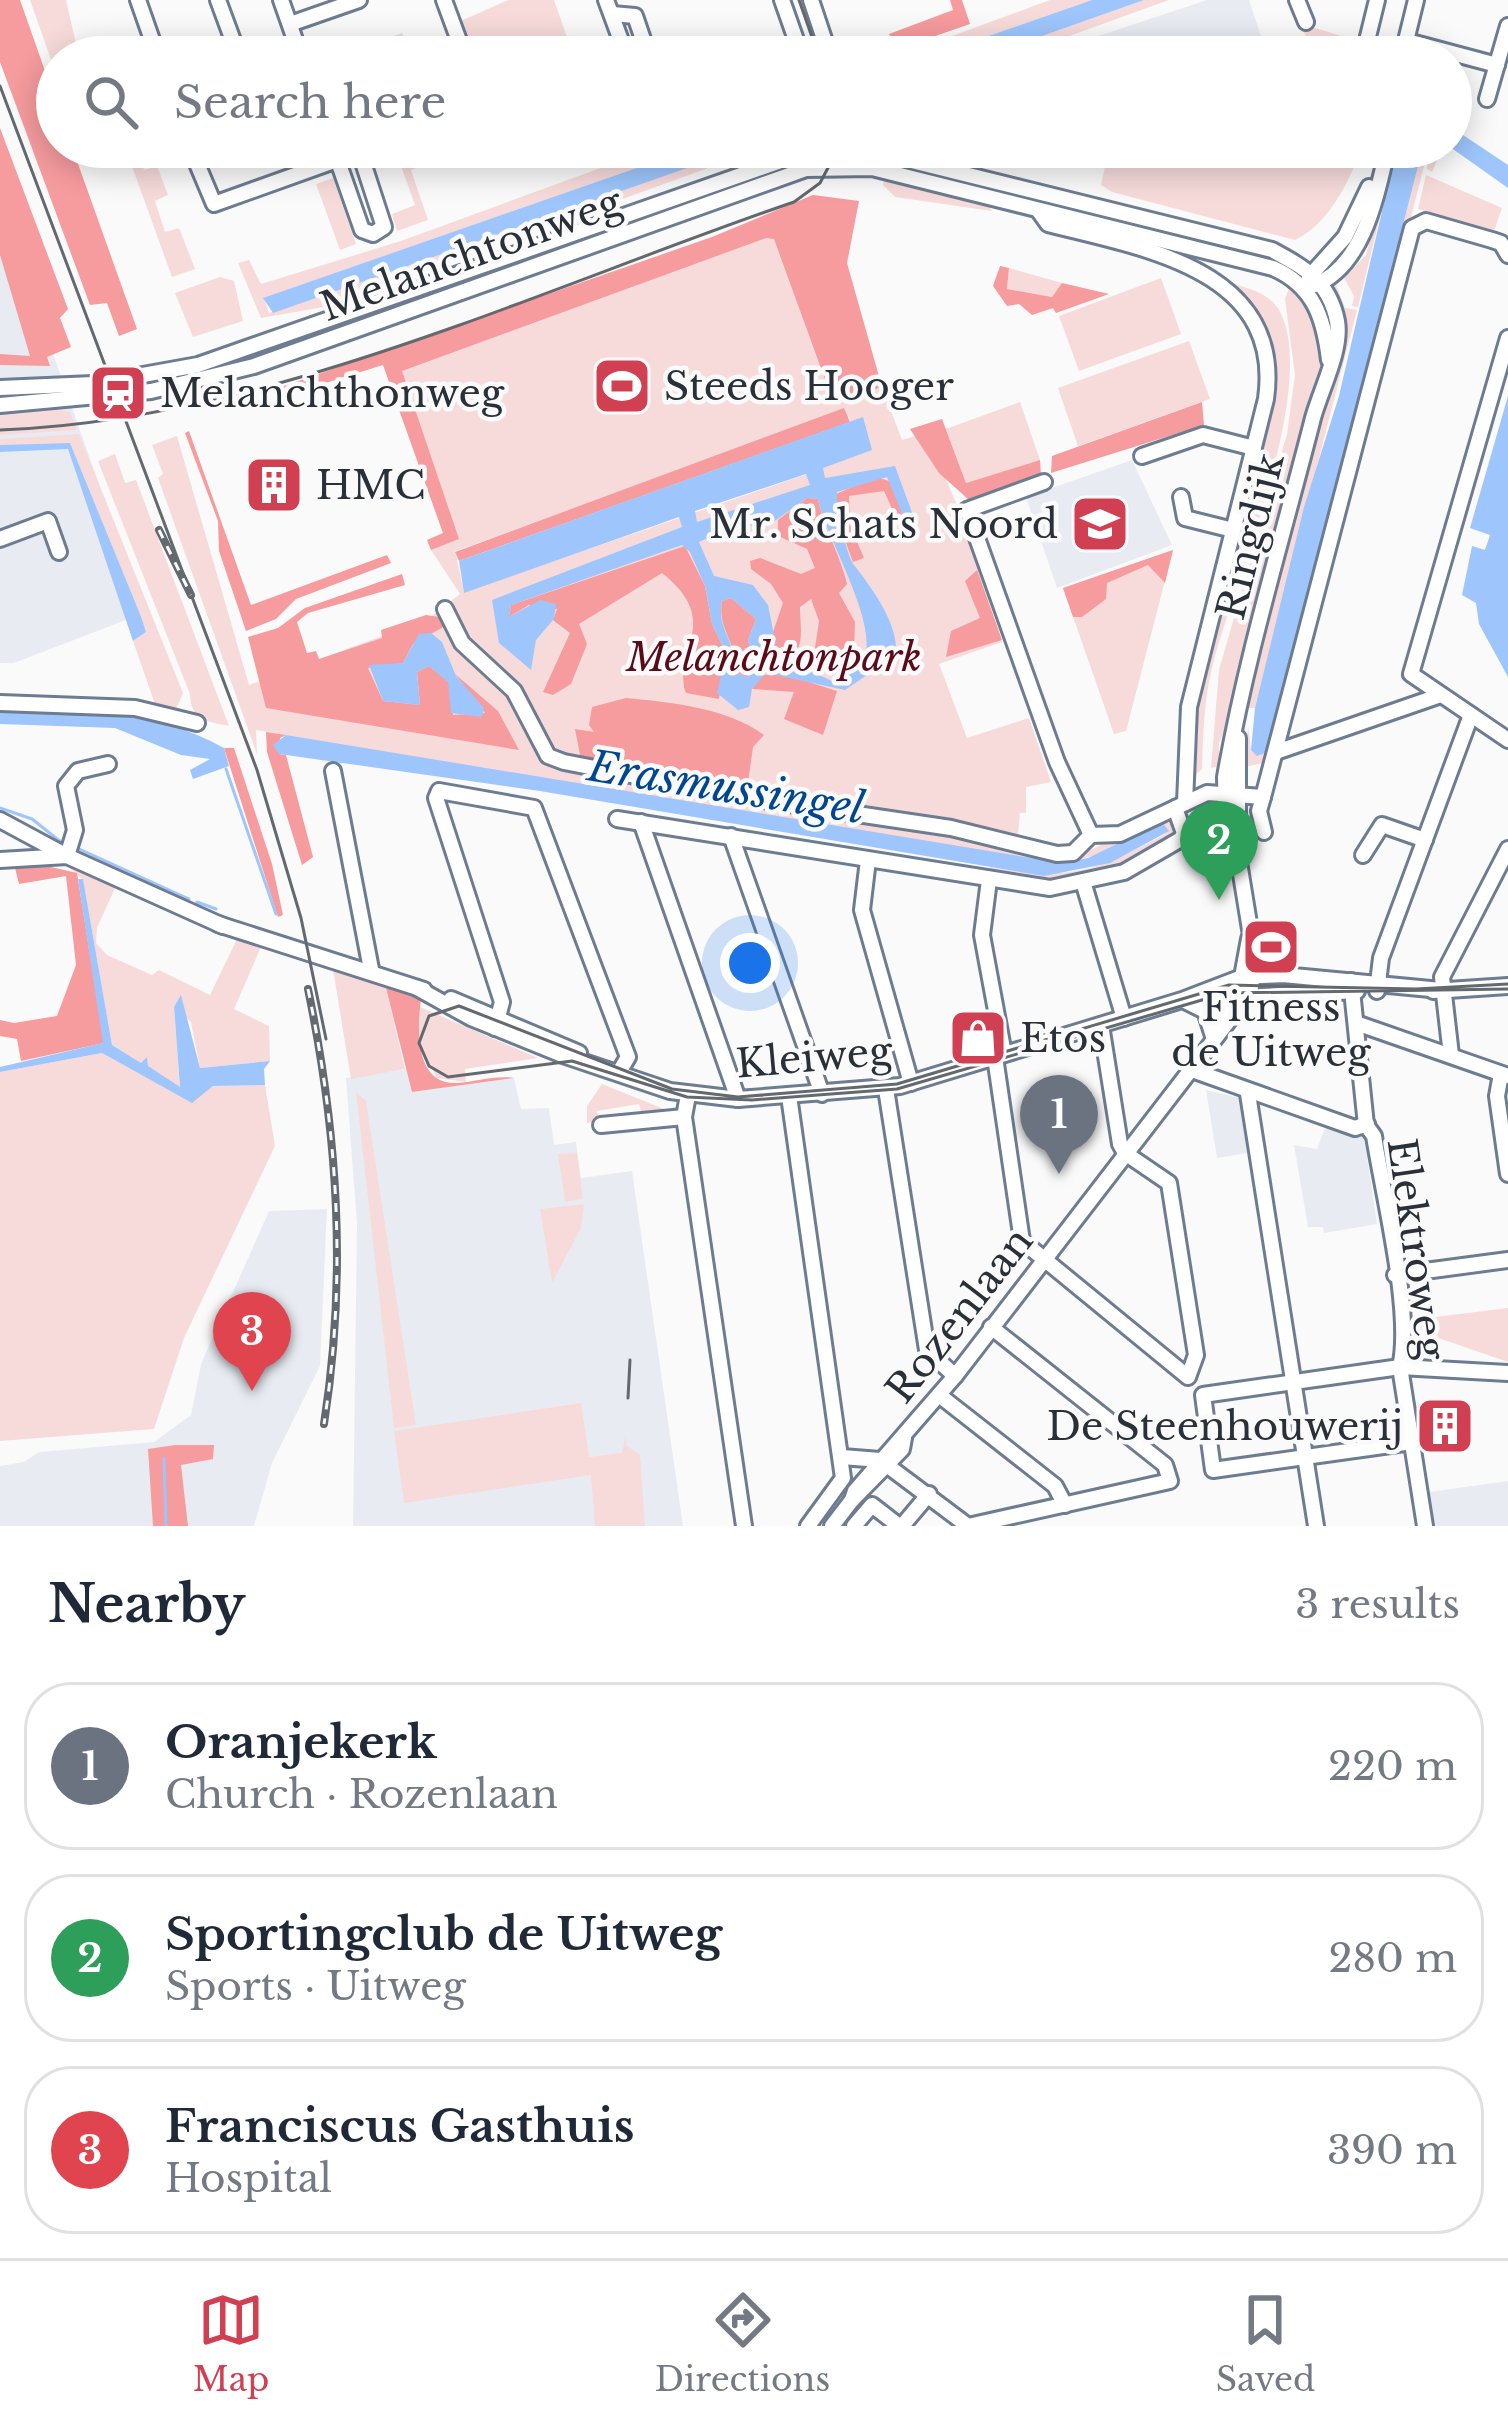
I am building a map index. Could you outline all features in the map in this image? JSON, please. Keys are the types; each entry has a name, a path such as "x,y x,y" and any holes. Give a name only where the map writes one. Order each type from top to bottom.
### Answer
{"street":[{"path":"138,0 151,36"},
{"path":"218,0 231,36"},
{"path":"281,0 294,36"},
{"path":"290,24 359,0"},
{"path":"444,0 457,36"},
{"path":"782,0 795,36"},
{"path":"811,0 823,36"},
{"path":"1297,0 1306,22"},
{"path":"1368,36 1377,0"},
{"path":"1414,36 1421,0"},
{"path":"609,7 619,36"},
{"path":"609,7 635,16 642,36"},
{"path":"1487,99 1508,26"},
{"path":"1472,59 1497,65"},
{"path":"199,168 214,204 301,168"},
{"path":"340,168 362,230 382,231 382,215 365,168"},
{"name":"Melanchtonweg","path":"0,388 93,384 199,365 765,168"},
{"name":"Melanchtonweg","path":"0,405 151,391 254,366 814,168"},
{"name":"Melanchtonweg","path":"852,168 1273,268 1304,287"},
{"path":"938,168 1272,250 1317,277"},
{"path":"1304,287 1317,277 1360,214 1375,168"},
{"path":"617,819 1050,888 1084,885 1124,872 1181,839 1189,706 1266,399 1267,359 1240,304 1183,261 1048,224 1038,210"},
{"path":"1264,832 1258,811 1412,228 1426,221 1502,243 1508,255"},
{"name":"Ringdijk","path":"1248,976 1249,939 1231,794 1237,728 1329,360 1337,346 1338,325 1317,277"},
{"name":"Ringdijk","path":"1304,287 1324,323 1329,360"},
{"path":"1508,338 1411,674 1508,740"},
{"path":"1142,456 1203,435 1254,448"},
{"path":"1044,482 967,510 1057,762 1090,835"},
{"path":"1181,497 1185,518 1233,530"},
{"path":"0,539 48,521 59,552"},
{"path":"446,609 462,643 514,691 548,756 609,774 951,828 1036,851 1073,853 1090,835 1120,834 1207,793 1263,797"},
{"path":"1276,752 1441,695"},
{"path":"0,703 135,708 197,723"},
{"path":"1378,987 1381,958 1472,715"},
{"path":"67,856 74,823 66,786 78,771 108,764"},
{"path":"334,771 371,969"},
{"path":"497,1023 502,1002 436,798 447,790 534,808 628,1057 619,1072"},
{"name":"Kleiweg","path":"0,820 67,856 279,949 371,969 590,1061 688,1095 738,1099 886,1089 1248,976 1441,990 1508,986"},
{"path":"641,821 738,1099"},
{"path":"1363,855 1382,825 1425,840"},
{"path":"731,836 823,1094"},
{"path":"1451,1055 1442,977 1508,849"},
{"name":"Kleiweg","path":"0,860 67,856"},
{"path":"868,860 862,910 911,1083"},
{"path":"989,880 982,935 1022,1241 1188,1377 1196,1355 1169,1183 1125,1153 1101,1025"},
{"path":"1084,885 1124,1018"},
{"path":"1242,994 1248,976"},
{"name":"Kleiweg","path":"1183,1000 1352,986"},
{"name":"Elektroweg","path":"1352,986 1366,1124 1375,1136 1404,1350 1400,1367 1425,1526"},
{"name":"Rozenlaan","path":"1196,1066 1242,994"},
{"name":"Rozenlaan","path":"832,1526 939,1395 949,1372 991,1327 1196,1066 1242,994"},
{"path":"1183,1000 1205,1011 1213,1036"},
{"path":"1356,1023 1505,1075 1497,1096 1508,1174"},
{"path":"1196,1066 1247,1094 1355,1129 1366,1124"},
{"path":"886,1089 927,1350 949,1372"},
{"path":"1247,1094 1316,1526"},
{"path":"688,1095 684,1117 744,1526"},
{"path":"789,1096 842,1457 839,1488 808,1526"},
{"path":"602,1126 684,1117"},
{"path":"1395,1275 1508,1259"},
{"path":"881,1461 968,1526 1170,1480 1165,1465 991,1327"},
{"path":"1412,1442 1213,1470 1203,1395 1400,1367 1508,1373"},
{"path":"939,1395 1055,1486 1065,1505"},
{"name":"Rozenlaan","path":"842,1457 881,1461"},
{"path":"854,1526 872,1505 900,1526 928,1494"}],"shaded area":[{"path":"0,0 20,0 36,45 36,159 0,62"},
{"path":"950,0 962,0 970,24 935,36 890,36 889,34 953,10"},
{"path":"1207,0 1249,0 1261,36 1098,36"},
{"path":"0,128 68,309 60,318 71,347 47,357 50,366 0,365 0,354 30,356 0,255"},
{"path":"39,168 80,168 137,329 119,336 107,303 90,305"},
{"path":"813,195 859,201 847,263 882,387 834,404 774,239 766,238 402,371 459,539 431,550 427,540 443,533 383,365 284,396 281,387 712,237"},
{"path":"0,202 144,613 14,663 0,663"},
{"path":"1000,266 1009,268 1007,289 1052,297 1062,283 1109,294 1056,313 1053,308 1032,315 1019,304 1007,306 993,286"},
{"path":"1202,402 1204,425 1051,473 1052,456"},
{"path":"844,408 850,422 459,561 455,552"},
{"path":"942,419 966,483 1040,460 1041,476 969,500 939,473 910,429"},
{"path":"189,431 251,605 387,555 391,563 296,599 276,619 246,631 219,551 218,521 185,433"},
{"name":"Mr. Schats Noord","path":"1132,460 1172,545 1057,588 1026,497"},
{"path":"876,477 892,482 906,523 899,524 884,491 849,496 850,525 864,558 853,562 835,513 836,494"},
{"path":"807,498 818,499 847,584 839,593 855,622 854,650 841,664 815,648 819,621 811,599 800,607 797,649 788,662 778,655 772,635 783,603 771,584 751,569 750,561 760,558 801,574 815,568 807,549 778,536 778,520"},
{"path":"685,546 705,586 712,624 726,653 719,699 686,693 683,678 693,621 680,591 662,573 579,624 587,644 571,684 553,695 543,692 570,633 553,620 557,609 529,605 509,617 511,605"},
{"path":"1173,550 1165,583 1148,565 1107,583 1106,599 1082,617 1073,617 1063,588"},
{"path":"977,570 1002,640 946,657 951,631 980,618 965,581"},
{"path":"402,574 405,585 308,613 297,622 307,653 316,651 319,659 382,638 381,630 426,615 439,617 447,625 413,644 403,663 368,668 383,701 420,705 417,672 429,666 449,682 453,715 485,713 455,674 498,711 519,750 266,708 248,637 278,628 305,608"},
{"path":"731,598 756,619 748,640 753,659 748,678 737,673 722,620 722,601"},
{"path":"783,674 837,691 823,735 784,719 794,692 752,689 762,675"},
{"path":"626,698 716,712 764,735 753,747 747,790 581,760 575,729 594,732 589,725 592,707"},
{"path":"266,732 286,735 280,738 279,754 286,755 313,857 302,865 267,752"},
{"path":"224,748 234,748 272,864 283,915 278,917"},
{"path":"38,864 77,873 104,1043 21,1061 17,1039 0,1036 0,1020 14,1023 57,1016 76,965 66,876 19,884 15,868"},
{"path":"385,984 421,998 421,1052 432,1075 457,1083 514,1078 412,1092"},
{"path":"407,1069 413,1092 514,1078 521,1109 549,1108 554,1145 576,1142 581,1178 632,1171 683,1526 353,1526 357,1224 346,1078"},
{"path":"1206,1090 1240,1098 1247,1153 1217,1158"},
{"path":"1325,1128 1364,1137 1377,1224 1324,1233 1323,1227 1308,1227 1294,1145 1317,1149"},
{"path":"327,1209 320,1366 272,1463 254,1526 0,1526 0,1466 24,1462 39,1452 154,1442 191,1415 201,1364 269,1211"},
{"path":"214,1445 213,1459 181,1465 188,1526 153,1526 148,1449"},
{"path":"1508,1481 1508,1526 1434,1526 1429,1492"}],"green space":[{"path":"30,0 66,0 74,36 43,36"},
{"path":"508,0 554,0 567,36 466,36 461,21"},
{"path":"1050,0 1092,0 988,36 952,36"},
{"path":"1144,0 1169,0 1069,36 1042,36"},
{"path":"1306,25 1341,36 1306,36 1301,26"},
{"path":"133,168 158,168 168,195 155,201 165,232 179,228 195,269 172,277"},
{"path":"402,168 417,168 411,170 428,220 397,231 392,214 415,205"},
{"path":"601,168 637,168 264,298 269,313 683,168 708,168 324,307 261,318 238,263 249,260 261,284 401,241"},
{"path":"1105,168 1353,168 1317,225 1295,240 1112,192 1101,185"},
{"path":"1388,168 1392,168 1358,307 1352,306 1354,296 1344,278 1366,255"},
{"path":"1418,168 1424,168 1386,314 1380,313"},
{"path":"1426,175 1502,208 1494,231 1418,209"},
{"path":"885,176 986,202 992,211 895,197 883,185"},
{"path":"333,178 356,244 340,250 316,184"},
{"path":"1017,192 1283,261 1281,265 1015,200"},
{"name":"Melanchtonpark","path":"775,223 849,398 882,387 902,440 926,433 957,505 1002,642 939,664 967,738 1029,718 1051,782 1026,787 1026,813 1020,813 1018,835 1009,832 1012,849 1072,858 1167,816 1176,820 1180,832 1089,874 1019,877 989,873 990,867 1042,873 1082,870 1167,833 1069,863 951,851 256,730 257,754 158,478 163,474 152,445 177,436 249,685 428,619 460,594 431,550 456,540 389,359","holes":["849,417 850,422 862,418 807,474 464,592 455,551"]},
{"path":"1009,268 1062,283 1052,297 1007,289"},
{"path":"220,277 234,281 243,321 193,337 175,293"},
{"path":"1161,278 1181,334 1079,371 1059,316"},
{"path":"1223,281 1262,294 1279,310 1289,344 1289,387 1268,488 1212,668 1202,769 1188,781 1196,702 1275,390 1265,329 1245,297"},
{"path":"1335,282 1345,308 1357,310 1255,708 1248,708 1334,365"},
{"path":"1291,283 1315,310 1322,362 1235,702 1219,743 1219,766 1211,768 1219,670 1287,434 1295,375 1285,299"},
{"path":"1379,316 1385,318 1268,762 1244,767 1248,725 1251,750 1267,751"},
{"path":"1189,341 1210,399 1078,446 1058,388"},
{"path":"1020,402 1040,460 966,483 946,429"},
{"path":"0,411 70,412 77,430 0,435"},
{"path":"79,434 183,693 176,709 156,707 133,641 146,632 142,619 70,443 0,445 0,439"},
{"path":"115,454 125,483 136,480 229,726 206,721 193,709 98,461"},
{"path":"1173,550 1126,731 1114,734 1063,588"},
{"path":"70,868 115,888 97,928 96,943 107,955 152,975 159,970 210,995 237,939 261,947 234,1009 269,1026 270,1061 200,1068 191,1022 174,1007 180,1088 112,1045 83,880"},
{"path":"333,969 385,984 405,1069 351,1079"},
{"path":"420,1007 538,1058 465,1069 466,1082 437,1078 419,1045"},
{"path":"102,1053 191,1102 213,1086 265,1085 275,1146 184,1338 154,1429 0,1441 0,1072"},
{"path":"602,1084 664,1112 642,1115 639,1104 597,1111 598,1121 587,1123 587,1106"},
{"path":"356,1092 366,1101 416,1425 394,1428"},
{"path":"577,1153 583,1199 565,1202 558,1154"},
{"path":"584,1204 581,1228 552,1283 540,1209"},
{"path":"1508,1308 1508,1362 1421,1332 1419,1319"},
{"path":"581,1403 589,1457 622,1453 626,1435 626,1445 640,1455 645,1526 595,1526 591,1475 404,1503 394,1431"}],"water":[{"path":"1092,0 1144,0 1042,36 988,36"},
{"path":"1472,141 1508,165 1508,188 1472,163"},
{"path":"637,168 687,168 273,313 263,298"},
{"path":"1392,168 1418,168 1267,752 1257,756 1251,750 1255,708 1304,507 1339,396"},
{"path":"1508,396 1508,677 1479,624 1476,603 1462,595 1472,546 1485,550 1490,535 1470,528"},
{"path":"863,417 872,450 823,468 825,478 895,466 914,518 906,523 887,477 837,492 851,560 892,628 896,656 891,668 870,673 845,690 766,673 752,689 749,707 738,710 717,693 726,653 712,624 705,586 682,545 511,605 509,617 540,600 556,604 554,619 536,640 531,670 499,643 492,600 682,527 679,517 464,593 459,561","holes":["806,474 810,485 697,522 695,511","807,498 818,499 859,606 867,646 863,662 836,683 778,655 768,605 753,585 714,576 699,542 734,526 769,525","731,598 756,619 748,640 753,659 748,678 737,673 722,620 722,601"]},
{"path":"70,443 142,619 146,632 133,641 68,449 0,452 0,445"},
{"path":"431,633 442,642 456,676 484,708 482,717 451,713 448,682 429,666 417,672 420,705 383,701 369,665 403,663 419,634"},
{"path":"0,708 143,718 224,748 229,766 193,779 190,770 210,759 181,755 115,728 0,724"},
{"path":"286,735 1062,863 1088,858 1162,822 1169,831 1110,863 1044,876 540,791 279,754 273,745"},
{"path":"78,879 83,879 112,1045 141,1063 147,1057 148,1066 180,1087 174,1007 181,995 200,1068 270,1061 264,1069 265,1085 213,1086 192,1103 102,1053 0,1072 0,1067 103,1043"}],"waterway":[{"path":"226,769 276,914"},
{"path":"0,808 32,819 61,842"},
{"path":"77,848 189,899"},
{"path":"197,902 216,909"},
{"path":"164,1459 166,1526"}],"tram line":[{"path":"799,0 812,36"},
{"path":"0,86 257,770 301,918 326,1039"},
{"path":"0,430 100,421 201,403 302,377 502,310 794,202 820,183 828,168"},
{"path":"1508,984 1416,989 1229,985 897,1084 738,1097 672,1089 459,1006 429,1016 419,1043 429,1066 448,1077 572,1061 687,1097 752,1100 897,1089 1226,993 1508,989"},
{"path":"628,1398 630,1360"}],"railway":[{"path":"159,530 191,595"},
{"path":"308,989 326,1098 336,1206 335,1314 324,1424"}],"place":[{"name":"Steeds Hooger","path":"622,386"},
{"name":"Melanchthonweg","path":"118,393"},
{"name":"HMC","path":"274,485"},
{"name":"Mr. Schats Noord","path":"1100,524"},
{"name":"Sportingclub de Uitweg","path":"1219,900"},
{"name":"Fitness de Uitweg","path":"1271,947"},
{"name":"Etos","path":"978,1038"},
{"name":"Oranjekerk","path":"1059,1174"},
{"name":"Franciscus Gasthuis","path":"252,1391"},
{"name":"De Steenhouwerij","path":"1445,1426"}],"water label":[{"name":"Erasmussingel","path":"726,787"}]}
